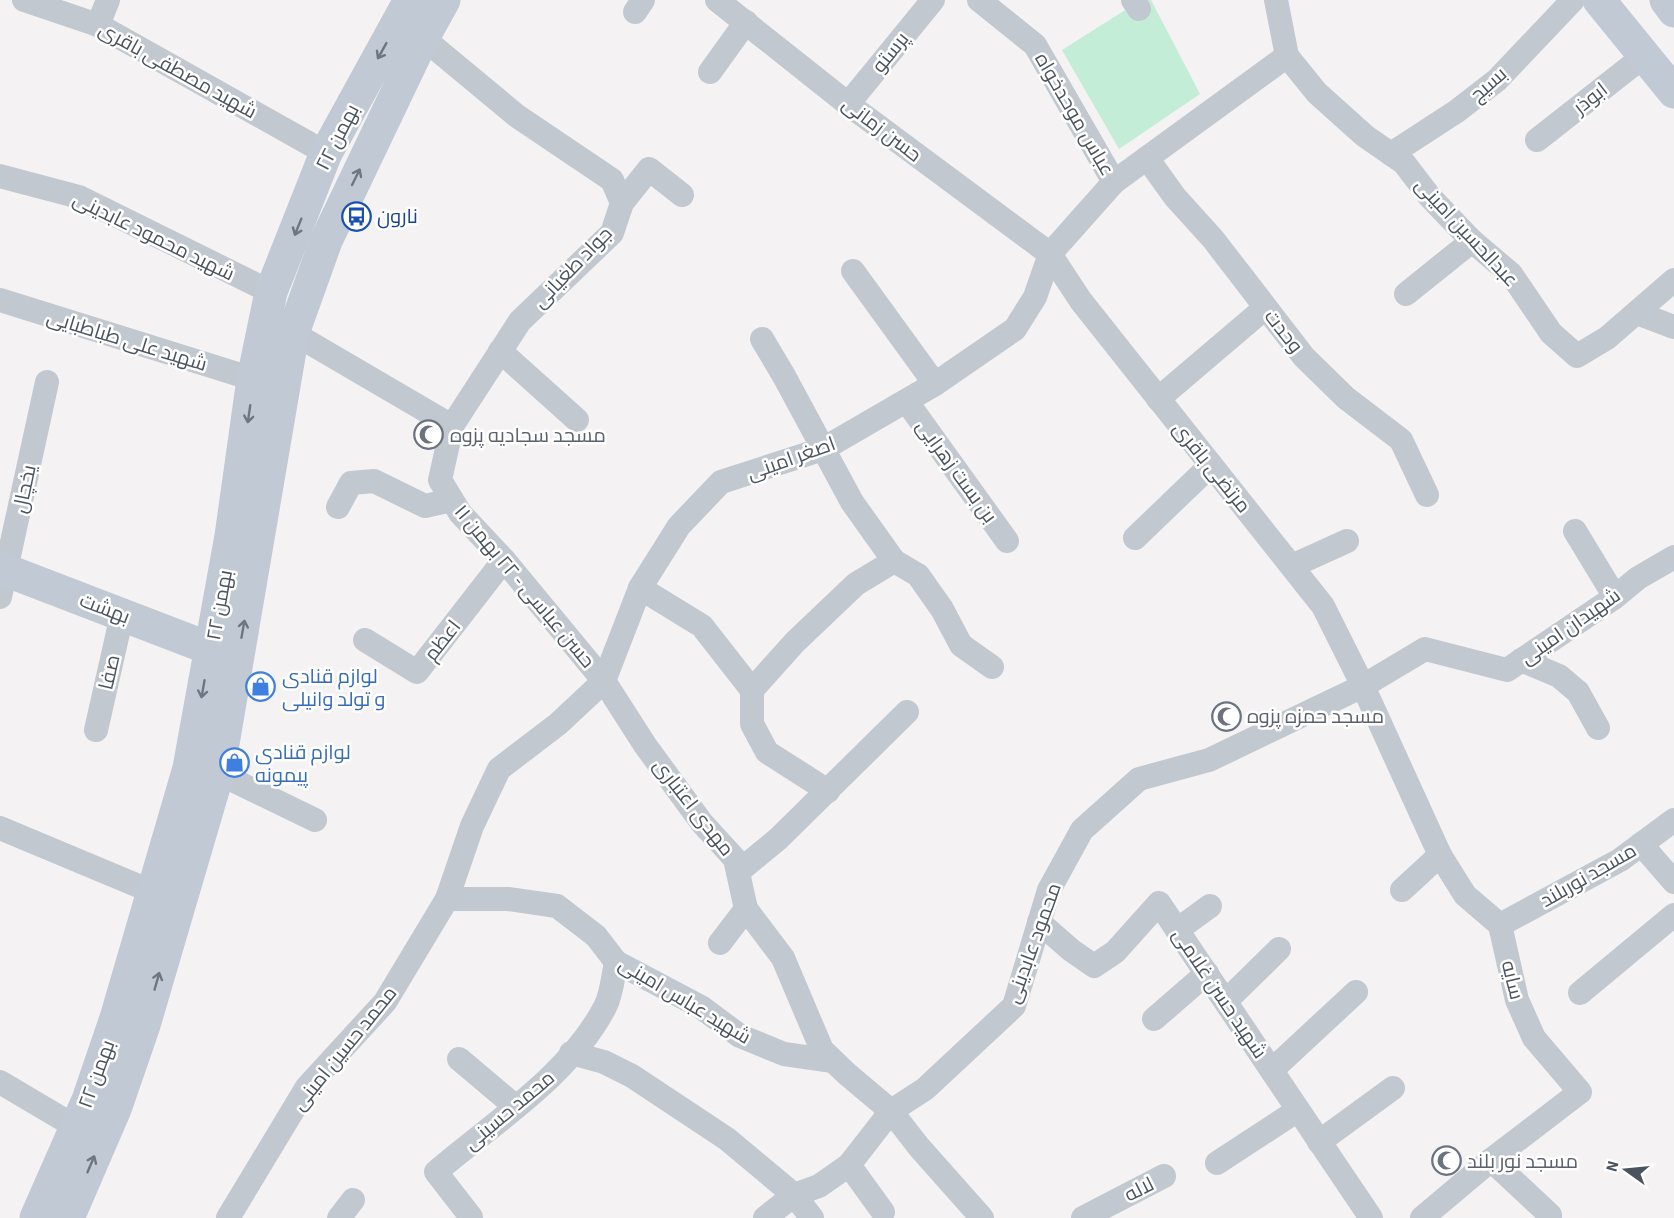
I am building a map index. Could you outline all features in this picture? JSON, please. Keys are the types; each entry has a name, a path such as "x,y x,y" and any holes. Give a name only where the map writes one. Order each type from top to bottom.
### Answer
{"main road":[{"name":"۲۲ بهمن","path":"68,1218 115,1109 144,1025 153,945 153,892 189,768 231,536 254,379 271,292 326,153 410,0"},
{"name":"۲۲ بهمن","path":"36,1218 88,1100 113,1028 153,945 218,773 293,333 326,241 423,38 444,0"},
{"path":"1599,0 1674,92"},
{"path":"1665,0 1674,11"},
{"name":"بهشت","path":"2,578 122,615 211,649"}],"street":[{"name":"شهید مصطفی باقری","path":"24,0 98,25 326,153"},
{"path":"98,25 108,0"},
{"name":"پرستو","path":"848,104 933,0"},
{"name":"عباس موحدخواه","path":"979,0 1035,45 1114,182"},
{"path":"1050,254 1114,182 1287,56 1276,0"},
{"name":"بسیج","path":"1391,154 1457,111 1497,80 1573,0"},
{"path":"710,72 737,9"},
{"name":"حسن زمانی","path":"737,9 848,104 1050,254"},
{"name":"جواد طغیانی","path":"423,38 517,116 612,180 622,204 612,233 519,321 452,426"},
{"name":"عبدالحسین امینی","path":"1287,56 1317,93 1365,136 1404,163 1430,197 1472,241 1511,274 1551,333 1577,356 1608,338 1674,280"},
{"name":"ابوذر","path":"1537,140 1644,56"},
{"name":"وحدت","path":"1147,158 1175,197 1213,239 1304,357 1346,398 1401,440 1427,495"},
{"path":"622,204 649,169 682,195"},
{"name":"شهید محمود عابدینی","path":"0,176 79,197 271,292"},
{"path":"1406,294 1472,241"},
{"name":"اصغر امینی","path":"604,681 640,588 678,526 721,482 823,449 907,402 1015,329 1035,297 1050,254"},
{"name":"مرتضی باقری","path":"1050,254 1081,301 1323,606 1363,686"},
{"path":"853,271 935,384"},
{"name":"شهید علی طباطبایی","path":"0,300 254,379"},
{"path":"1158,399 1265,308"},
{"path":"1637,313 1674,327"},
{"path":"293,333 452,426"},
{"path":"762,339 852,502 894,561 918,575 942,609 962,645 992,667"},
{"path":"500,351 577,420"},
{"name":"یخچال","path":"2,578 47,382"},
{"name":"بن بست زهرایی","path":"907,402 1007,541"},
{"name":"حسن عباسی - ۲۲ بهمن ۱۱","path":"452,426 440,480 460,513 504,560 604,681"},
{"path":"1135,538 1211,465"},
{"path":"338,507 351,483 374,481 425,506 452,500"},
{"path":"1575,531 1615,597"},
{"path":"1292,566 1347,541"},
{"name":"شهیدان امینی","path":"1363,686 1425,649 1507,670 1615,597 1638,578 1674,557"},
{"name":"اعظم","path":"365,640 417,672 504,560"},
{"path":"752,690 795,642 856,584 894,561"},
{"path":"640,588 702,626 752,690 752,724 767,752 828,791"},
{"name":"صفا","path":"96,730 122,615"},
{"path":"1521,660 1559,676 1578,692 1598,728"},
{"name":"مهدی اعتباری","path":"604,681 645,745 702,823 735,859 747,909 783,958 822,1050 891,1111 919,1147 982,1218"},
{"name":"محمد حسین امینی","path":"228,1218 307,1087 385,1002 447,899 472,826 499,769 558,724 604,681"},
{"path":"1363,686 1440,855 1466,895 1500,925"},
{"name":"محمود عابدینی","path":"765,1218 794,1195 819,1186 849,1165 891,1111 925,1089 1014,1006 1049,890 1082,830 1139,779 1209,760 1363,686"},
{"path":"738,872 828,791 907,712"},
{"path":"218,773 315,820"},
{"name":"مسجد نوربلند","path":"1500,925 1620,860 1674,820"},
{"path":"0,828 153,892"},
{"path":"1641,844 1674,882"},
{"path":"1402,890 1440,855"},
{"name":"شهید عباس امینی","path":"447,899 508,899 557,906 596,936 616,962 700,1007 740,1036 784,1054 833,1060"},
{"name":"شهید حسن غلامی","path":"1039,922 1071,950 1094,966 1115,952 1159,903 1371,1218"},
{"path":"1177,930 1210,906"},
{"path":"720,943 747,909"},
{"path":"1580,993 1674,915"},
{"name":"سایه","path":"1422,1218 1491,1160 1580,1092 1534,1038 1517,1000 1500,925"},
{"path":"1226,1002 1279,949"},
{"name":"محمد حسینی","path":"471,1217 436,1172 548,1081 585,1036 606,1005 616,962"},
{"path":"1154,1019 1207,973"},
{"path":"1272,1070 1356,992"},
{"path":"571,1053 604,1062 632,1076 727,1139 794,1195 812,1218"},
{"path":"459,1059 516,1107"},
{"path":"0,1082 76,1127"},
{"path":"1319,1142 1393,1088"},
{"path":"1217,1163 1298,1110"},
{"path":"1491,1160 1550,1215 1550,1218"},
{"path":"849,1165 883,1212"},
{"name":"لاله","path":"1083,1218 1164,1176"}],"green space":[{"path":"1141,0 1151,0 1200,94 1119,149 1062,50"}],"place":[{"name":"نارون","path":"356,216"},
{"name":"مسجد سجادیه پزوه","path":"429,435"},
{"name":"لوازم قنادی و تولد وانیلی","path":"261,687"},
{"name":"مسجد حمزه پزوه","path":"1226,716"},
{"name":"لوازم قنادی پیمونه","path":"234,763"},
{"name":"مسجد نور بلند","path":"1446,1161"}]}
